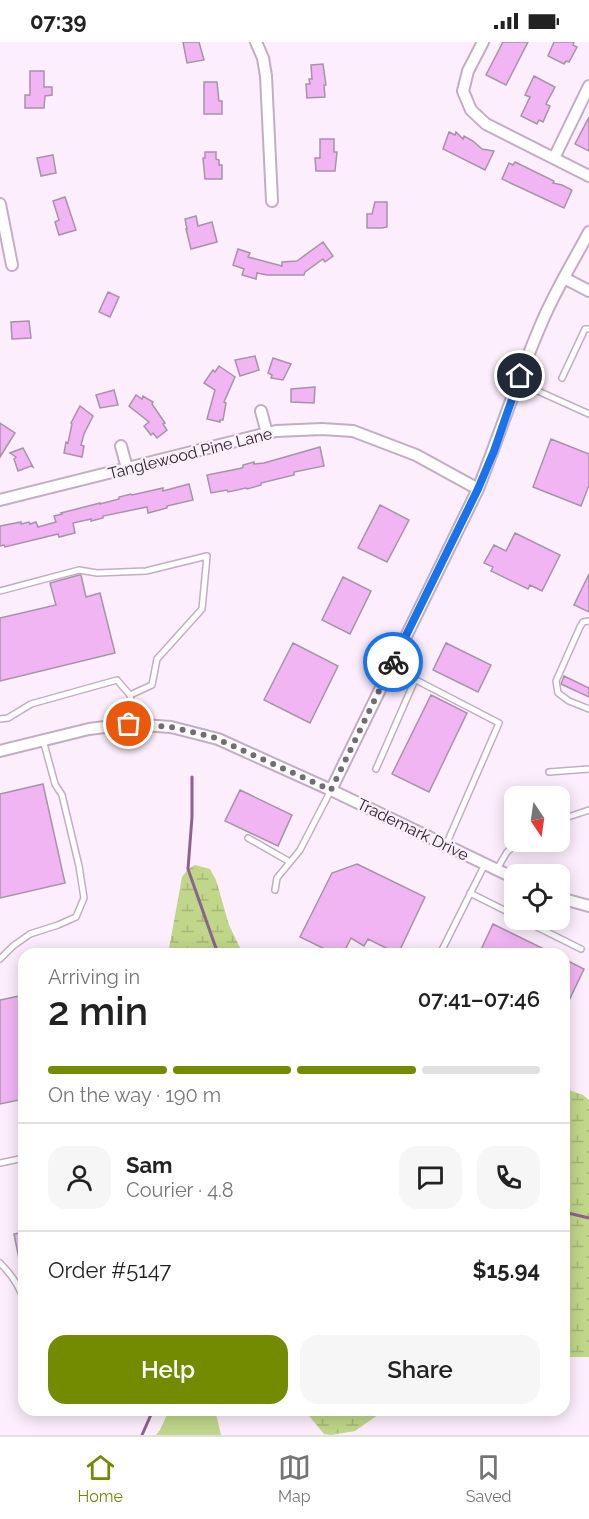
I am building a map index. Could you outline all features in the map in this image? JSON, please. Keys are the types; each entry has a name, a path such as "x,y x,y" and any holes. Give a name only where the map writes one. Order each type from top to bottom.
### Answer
{"street":[{"path":"256,42 263,58 266,76 272,201"},
{"path":"483,42 468,71 464,91 471,110 486,124 589,176"},
{"path":"554,158 589,86"},
{"path":"0,204 12,265"},
{"path":"331,790 478,489 543,320 589,232"},
{"path":"564,278 589,291"},
{"path":"261,411 267,434"},
{"name":"Tanglewood Pine Lane","path":"0,500 276,431 322,429 353,431 416,455 478,489"},
{"path":"121,446 127,468"},
{"name":"Trademark Drive","path":"0,751 89,729 129,724 171,727 213,737 331,790 504,873"},
{"path":"570,901 589,906"}],"lane":[{"path":"562,378 585,329 589,329"},
{"path":"518,382 589,414"},
{"path":"0,591 79,570 97,573 146,570 207,556 202,609 157,659 152,685 130,695"},
{"path":"589,621 583,622 580,627 556,681 558,693 569,701 589,709"},
{"path":"391,668 499,723 446,845"},
{"path":"0,719 9,717 31,704 117,680 130,695 133,713 129,724"},
{"path":"376,769 415,680"},
{"path":"0,959 30,934 76,917 84,898 62,795 55,784 43,740"},
{"path":"549,772 589,769"},
{"path":"275,890 277,878 300,850 331,790"},
{"path":"570,817 589,810"},
{"path":"248,838 290,862"},
{"path":"497,869 507,852"},
{"path":"443,948 485,864"},
{"path":"470,893 504,910"},
{"path":"543,930 581,949"},
{"path":"0,1163 18,1159"},
{"path":"0,1263 18,1287"}],"green space":[{"path":"195,865 210,869 216,880 229,925 240,948 169,948 182,877 188,869"},
{"path":"570,1090 589,1100 589,1357 570,1357"},
{"path":"166,1416 216,1416 221,1435 156,1435"},
{"path":"376,1416 355,1431 331,1435 324,1434 310,1417"}],"building":[{"path":"183,42 199,42 204,60 187,63"},
{"path":"503,42 528,42 506,85 486,75"},
{"path":"554,42 574,42 573,45 577,47 569,62 566,61 564,64 548,56"},
{"path":"323,64 325,97 307,98 306,84 310,84 309,79 312,79 311,65"},
{"path":"30,71 44,71 44,87 52,87 52,95 45,96 44,108 25,108 25,95 30,95"},
{"path":"534,76 555,87 546,104 550,106 543,122 539,120 537,124 521,116 530,97 525,95"},
{"path":"204,82 217,82 219,101 222,101 222,114 204,114"},
{"path":"589,117 589,151 575,144"},
{"path":"449,132 455,135 456,132 463,139 464,136 482,149 494,151 485,170 443,149"},
{"path":"320,139 334,139 334,152 337,152 335,171 316,171 315,158 320,158"},
{"path":"205,152 216,152 216,159 219,160 219,165 222,165 222,179 205,179 203,158 205,158"},
{"path":"53,155 56,173 41,176 37,158"},
{"path":"515,162 554,181 553,183 572,190 564,208 502,179 509,163 513,165"},
{"path":"65,197 76,230 59,235 55,222 59,220 53,201"},
{"path":"375,202 387,202 387,227 367,228 367,214 372,214"},
{"path":"196,216 198,226 212,222 217,242 191,249 185,219"},
{"path":"323,242 333,256 325,262 323,259 304,275 257,273 256,279 242,275 244,269 233,265 238,249 250,253 248,257 282,266 282,262 297,261"},
{"path":"108,292 119,297 110,317 99,312"},
{"path":"29,321 31,338 12,339 11,322"},
{"path":"255,356 259,370 240,376 235,360"},
{"path":"273,358 291,364 283,380 271,378 272,375 268,373"},
{"path":"219,366 235,377 224,402 226,403 223,420 220,422 207,419 215,390 204,383 213,370 215,372"},
{"path":"315,387 314,403 291,402 291,389"},
{"path":"114,390 118,405 100,408 96,395"},
{"path":"136,395 153,402 152,404 165,423 163,424 167,430 157,438 153,433 151,435 144,426 149,422 129,406"},
{"path":"80,406 93,416 81,445 84,446 82,457 64,453 71,423"},
{"path":"0,423 15,433 0,457"},
{"path":"551,439 589,454 589,485 581,506 533,487"},
{"path":"320,447 324,466 294,472 294,475 247,489 211,493 207,475 242,468 243,465 254,462 254,464 264,463"},
{"path":"23,448 33,467 18,471 14,459 16,457 10,453"},
{"path":"189,484 193,500 148,513 147,507 103,516 103,518 91,521 91,519 73,523 75,533 59,537 58,534 5,547 0,546 0,526 36,522 38,527 56,522 54,516 61,513 131,494 163,488 163,491"},
{"path":"380,505 409,520 387,562 358,548"},
{"path":"515,533 560,555 542,591 530,585 528,589 491,571 493,567 484,563 494,545 506,551"},
{"path":"589,574 589,612 574,605"},
{"path":"81,575 86,597 100,593 115,653 0,681 0,618 56,605 50,583"},
{"path":"343,577 371,591 350,634 322,620"},
{"path":"293,643 338,666 310,723 264,700"},
{"path":"446,643 491,665 478,692 433,670"},
{"path":"564,676 589,688 589,697 561,684"},
{"path":"431,695 467,713 429,792 392,774"},
{"path":"43,784 65,883 0,898 0,794"},
{"path":"240,790 292,815 278,846 225,821"},
{"path":"357,864 425,897 401,948 386,948 368,939 364,946 351,938 346,948 323,948 300,937 332,873"},
{"path":"493,924 542,948 482,948"},
{"path":"570,962 584,969 570,998"},
{"path":"18,996 18,1100 0,1104 0,1000"},
{"path":"18,1233 18,1254 14,1234"}],"waterway":[{"path":"192,777 188,869 216,948"},
{"path":"570,1213 589,1218"},
{"path":"142,1435 150,1416"}],"way so far":[{"path":"129,724 171,727 213,737 331,790 393,662"}],"route":[{"path":"393,662 478,489 520,376"}]}
